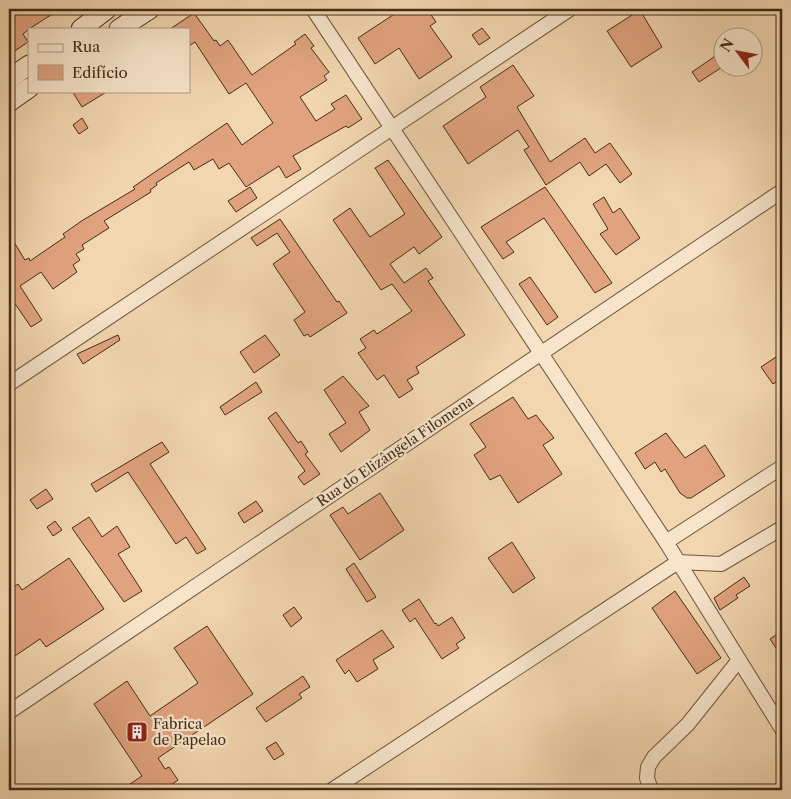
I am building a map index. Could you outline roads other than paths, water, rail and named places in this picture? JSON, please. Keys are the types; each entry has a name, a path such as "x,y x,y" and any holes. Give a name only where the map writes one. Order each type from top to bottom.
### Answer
{"main road":[{"path":"82,28 107,9"},
{"path":"121,28 150,9"},
{"path":"9,79 28,67"},
{"path":"9,102 28,89"}],"street":[{"path":"313,9 666,542 782,729"},
{"path":"9,384 570,9"},
{"name":"Rua do Elizângela Filomena","path":"9,712 540,352 782,191"},
{"path":"666,542 782,467"},
{"path":"332,790 678,562 721,564 782,528"},
{"path":"651,790 647,778 648,767 654,757 688,724 739,660"}],"place":[{"name":"Fabrica de Papelao","path":"137,732"}]}
